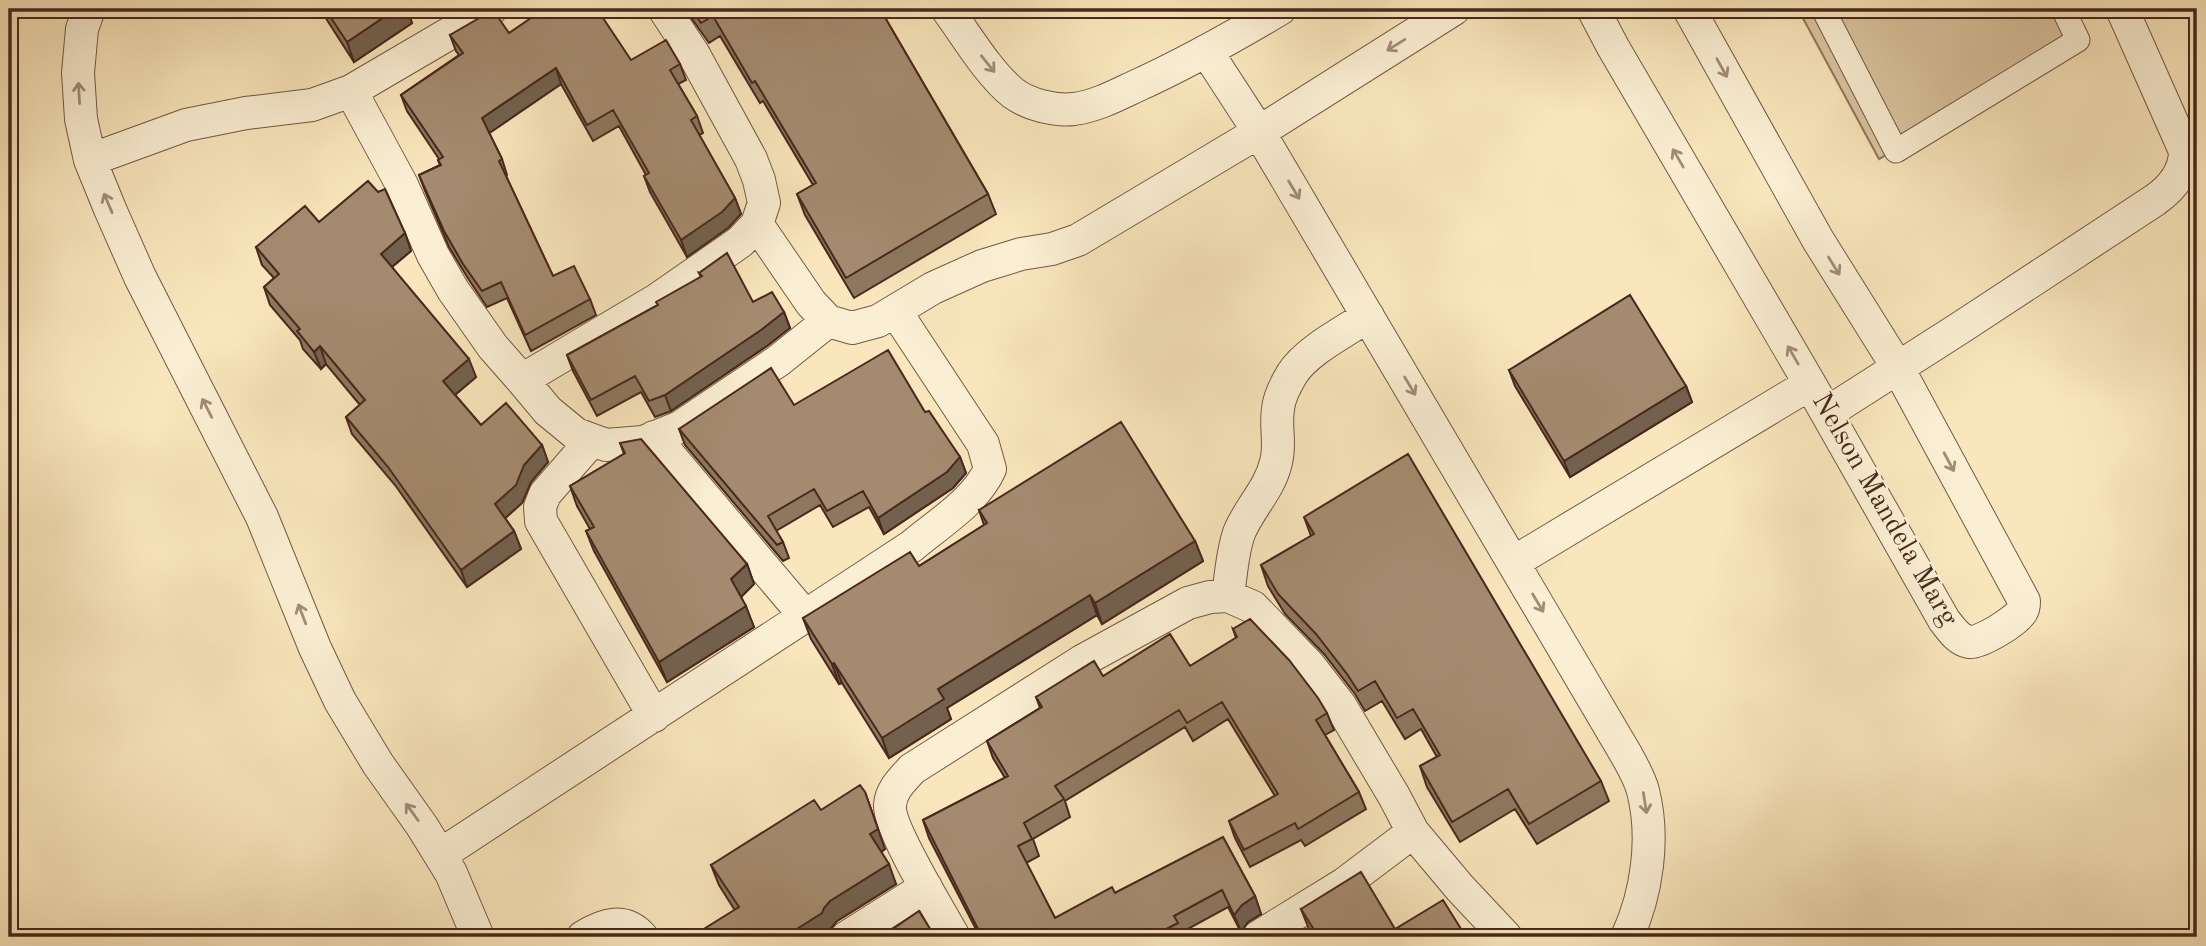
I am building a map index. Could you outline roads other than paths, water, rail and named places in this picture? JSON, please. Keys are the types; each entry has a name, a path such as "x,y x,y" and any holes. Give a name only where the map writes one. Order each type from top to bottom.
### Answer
{"street":[{"path":"89,9 82,29 78,73 81,119 90,160 140,276 262,517 315,648 340,701 377,764 422,826 451,873 478,937"},
{"path":"90,160 186,125 246,113 312,105 351,91 491,9"},
{"path":"522,380 658,299 740,242 757,224 764,203 751,159 699,63 664,9"},
{"path":"947,9 988,65 1013,93 1049,108 1072,109 1097,104 1207,51 1280,9"},
{"path":"757,224 811,303 828,321 852,328 878,321 933,288 982,266 1078,240 1259,132 1454,9"},
{"name":"Nelson Mandela Marg","path":"1593,9 1944,620 1958,637 1976,643 2015,620 2024,610 2024,600 1898,368 1818,240 1689,9"},
{"path":"1823,9 1896,151 2078,40 2063,9"},
{"path":"1826,413 2164,193 2191,169 2179,135 2122,9"},
{"path":"1207,51 1259,132 1628,756 1643,790 1648,842 1642,894 1627,937"},
{"path":"351,91 402,185 433,255 453,290 494,347 522,380 557,419 576,434 606,445 643,442 680,427 778,361 828,321"},
{"path":"440,855 912,546 983,484 990,469 983,444 896,312"},
{"path":"1228,596 1233,556 1240,532 1266,488 1276,464 1279,442 1278,409 1283,391 1293,372 1313,353 1368,316"},
{"path":"1514,562 1810,384"},
{"path":"654,437 805,616"},
{"path":"592,440 545,494 540,507 541,521 654,716"},
{"path":"954,937 894,828 889,806 895,786 912,769 1094,654 1188,603 1210,597 1228,596 1253,607 1309,665 1339,705 1413,832 1506,937"},
{"path":"1258,937 1344,884 1413,832"},
{"path":"848,937 926,887"},
{"path":"583,937 596,929 618,924 634,928 642,937"}]}
